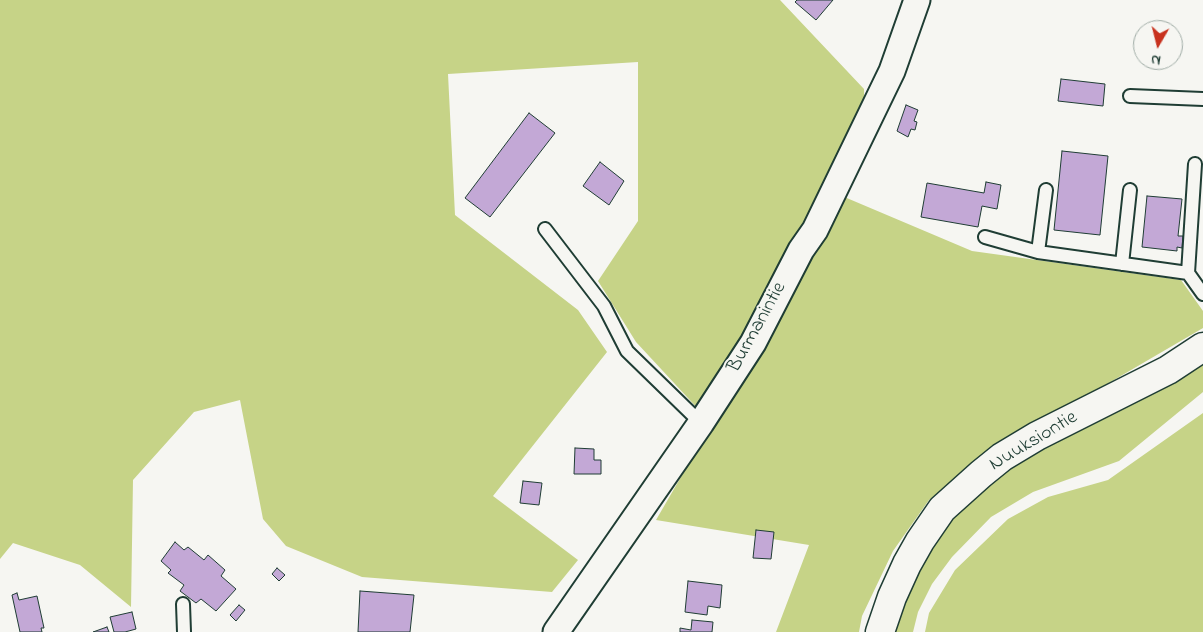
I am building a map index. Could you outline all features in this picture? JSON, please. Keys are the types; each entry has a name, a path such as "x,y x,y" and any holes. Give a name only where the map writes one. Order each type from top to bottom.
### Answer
{"street":[{"name":"Burmanintie","path":"556,632 701,423 752,343 801,250 814,230 892,72 917,0"},
{"name":"Nuuksiontie","path":"880,632 892,597 920,541 942,510 981,474 1002,457 1037,436 1168,370 1203,347"}],"lane":[{"path":"1130,96 1203,99"},
{"path":"1196,164 1188,272 1203,294"},
{"path":"1038,252 1046,190"},
{"path":"1122,264 1130,190"},
{"path":"545,229 604,306 627,350 701,423"},
{"path":"985,237 1038,252 1188,272"},
{"path":"183,604 184,632"}],"green space":[{"path":"0,0 780,0 864,89 865,146 842,196 972,251 1181,280 1203,311 1203,328 1107,384 993,446 929,500 893,551 862,616 859,632 776,632 809,545 656,520 714,420 700,411 636,342 598,281 638,221 638,62 448,74 455,215 578,310 607,352 493,496 578,560 552,592 362,577 286,546 263,519 240,400 194,412 133,480 131,607 80,565 13,543 0,559"},
{"path":"1203,364 1203,392 1119,461 1033,492 991,517 952,557 932,584 918,612 913,632 893,632 898,614 923,559 953,515 1017,464 1162,389"},
{"path":"1203,413 1203,632 925,632 929,613 955,570 1008,519 1048,497 1108,480"}],"building":[{"path":"797,0 833,0 816,20 795,2"},
{"path":"1061,79 1105,84 1103,106 1058,101"},
{"path":"906,105 918,110 914,121 917,122 915,130 911,129 908,137 897,131"},
{"path":"529,113 555,133 490,217 465,198"},
{"path":"1062,151 1108,156 1100,235 1054,230"},
{"path":"600,162 624,181 609,205 583,186"},
{"path":"986,182 1001,185 997,209 982,206 978,227 921,217 927,183 984,193"},
{"path":"1147,196 1182,199 1178,236 1183,236 1182,248 1177,247 1177,251 1142,247"},
{"path":"575,448 594,449 594,460 601,460 601,474 574,474"},
{"path":"523,481 542,483 539,505 520,503"},
{"path":"756,530 774,532 771,559 753,558"},
{"path":"175,542 184,550 188,547 204,560 208,555 225,570 221,576 236,589 216,611 201,599 196,603 180,591 184,585 168,573 171,570 161,561"},
{"path":"277,568 285,575 279,581 272,574"},
{"path":"688,581 722,585 720,608 708,606 707,615 685,612"},
{"path":"360,591 414,595 410,632 358,632"},
{"path":"17,593 19,600 37,596 44,628 41,628 42,632 20,632 12,595"},
{"path":"239,605 245,610 236,621 230,615"},
{"path":"132,612 136,629 114,632 110,617"},
{"path":"692,620 713,622 712,632 680,632 680,628 691,630"},
{"path":"107,627 109,632 93,632"}]}
